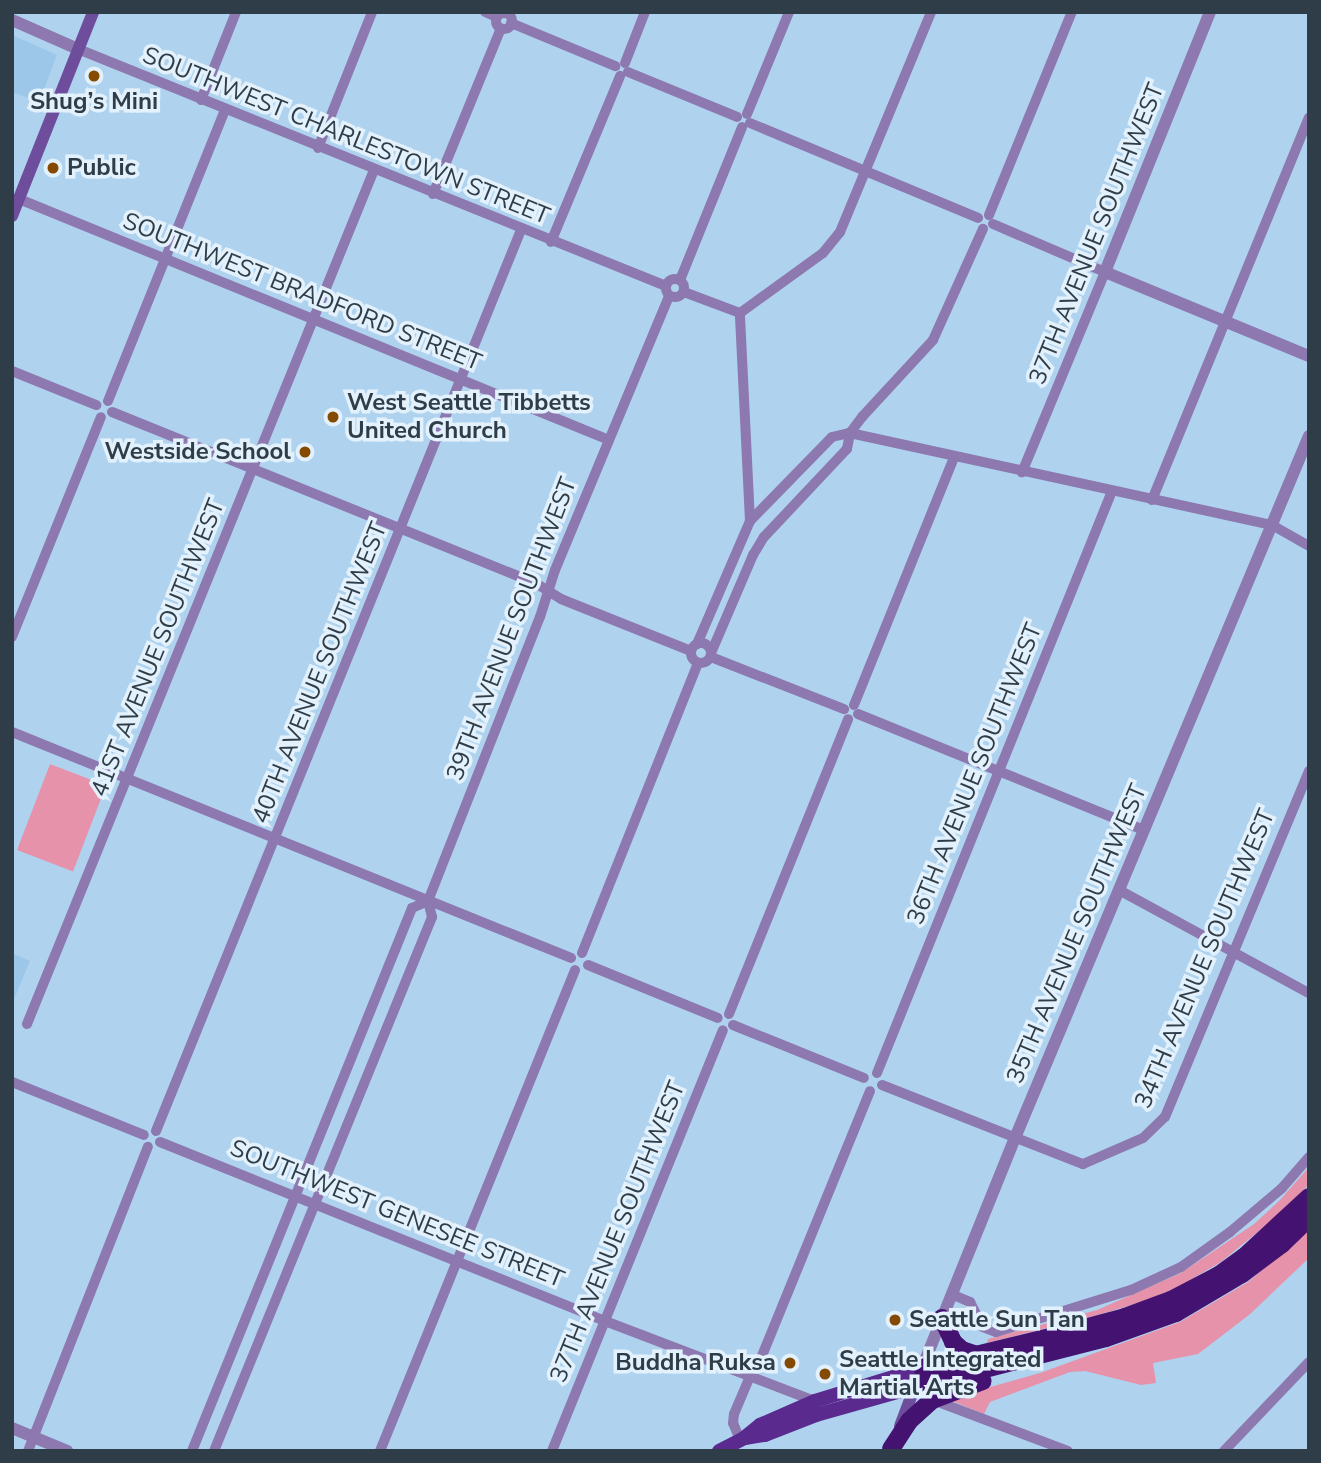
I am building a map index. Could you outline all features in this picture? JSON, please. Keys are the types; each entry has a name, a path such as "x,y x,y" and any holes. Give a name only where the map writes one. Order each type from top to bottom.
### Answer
{"highway":[{"path":"922,1368 1125,1317 1191,1291 1244,1256 1309,1197"},
{"path":"915,1387 1106,1338 1197,1304 1272,1251 1309,1217"},
{"path":"942,1318 953,1342 962,1350 977,1355"},
{"path":"891,1450 909,1421 932,1400 1009,1373 1048,1354"}],"main road":[{"path":"12,216 93,12"},
{"path":"740,1443 760,1425 814,1401 922,1368"},
{"name":"35TH AVENUE SOUTHWEST","path":"891,1450 922,1368"},
{"path":"719,1451 816,1415 915,1387"}],"street":[{"path":"201,100 236,12"},
{"path":"318,148 372,12"},
{"path":"485,12 1309,356"},
{"path":"551,242 645,12"},
{"path":"684,292 680,280 789,12"},
{"path":"740,313 833,243 932,12"},
{"path":"1072,12 986,221 933,340 850,433 847,449 765,537 753,555 711,655 704,663 698,663 692,658 694,647 750,522 832,437 850,433 954,458 1272,525 1309,546"},
{"name":"37TH AVENUE SOUTHWEST","path":"1022,472 1210,12"},
{"path":"433,194 505,19"},
{"name":"SOUTHWEST CHARLESTOWN STREET","path":"12,20 668,291"},
{"path":"225,110 165,259 110,406 107,416 96,412 96,405 101,400 110,406 253,469 548,592 694,647 706,644 711,655 1144,830"},
{"path":"1152,500 1309,118"},
{"name":"41ST AVENUE SOUTHWEST","path":"27,1024 374,170"},
{"name":"SOUTHWEST BRADFORD STREET","path":"19,199 609,440"},
{"name":"40TH AVENUE SOUTHWEST","path":"156,1131 521,230"},
{"path":"680,280 671,280 668,291 678,297 684,292"},
{"name":"39TH AVENUE SOUTHWEST","path":"214,1451 432,917 428,901 668,291"},
{"path":"684,292 740,313"},
{"path":"740,313 750,522"},
{"path":"12,371 96,405"},
{"path":"12,637 102,416"},
{"name":"35TH AVENUE SOUTHWEST","path":"922,1368 1015,1138 1309,436"},
{"path":"864,1078 733,1025 729,1014 954,458"},
{"name":"36TH AVENUE SOUTHWEST","path":"877,1073 1112,491"},
{"path":"582,953 698,663"},
{"path":"12,732 570,958 575,970 380,1451"},
{"name":"34TH AVENUE SOUTHWEST","path":"1015,1138 1083,1164 1143,1138 1165,1117 1309,771"},
{"path":"1119,890 1309,993"},
{"name":"39TH AVENUE SOUTHWEST","path":"192,1451 412,908 428,901"},
{"path":"570,958 576,953 582,953 588,958 588,965 583,970 575,970"},
{"path":"588,965 718,1018 729,1014"},
{"path":"718,1018 718,1026 723,1030 729,1030 733,1025"},
{"name":"37TH AVENUE SOUTHWEST","path":"552,1451 723,1030"},
{"path":"870,1073 877,1073 882,1079 882,1085 878,1090 870,1091 864,1086 864,1078 870,1073"},
{"path":"12,1082 144,1135"},
{"path":"882,1085 1015,1138"},
{"path":"740,1443 732,1419 749,1378 757,1368 870,1091"},
{"path":"149,1130 156,1131 160,1142 155,1147 148,1147 143,1141 144,1135 149,1130"},
{"name":"SOUTHWEST GENESEE STREET","path":"160,1142 749,1378 762,1379 814,1401"},
{"path":"28,1451 148,1147"},
{"path":"951,1294 970,1302 983,1327 996,1332 1132,1290 1181,1267 1230,1232 1282,1188 1309,1157"},
{"path":"1224,1451 1309,1362"},
{"path":"932,1400 1068,1451"},
{"path":"12,1428 68,1451"}],"shaded area":[{"path":"12,35 57,55 39,102 12,92"},
{"path":"50,764 106,786 73,871 17,850"},
{"path":"12,953 30,961 12,1004"},
{"path":"1309,1167 1309,1184 1288,1207 1221,1262 1185,1283 1152,1299 987,1343 988,1339 1097,1310 1181,1273 1254,1224"},
{"path":"1309,1230 1309,1258 1249,1315 1198,1354 1153,1363 1156,1383 1141,1385 1085,1371 1070,1372 990,1402 984,1414 947,1399 1040,1373 1180,1322 1248,1282"}],"place":[{"name":"Shug’s Mini","path":"94,76"},
{"name":"Public","path":"53,168"},
{"name":"West Seattle Tibbetts United Church","path":"333,417"},
{"name":"Westside School","path":"305,452"},
{"name":"Seattle Sun Tan","path":"895,1320"},
{"name":"Buddha Ruksa","path":"790,1363"},
{"name":"Seattle Integrated Martial Arts","path":"825,1374"}]}
